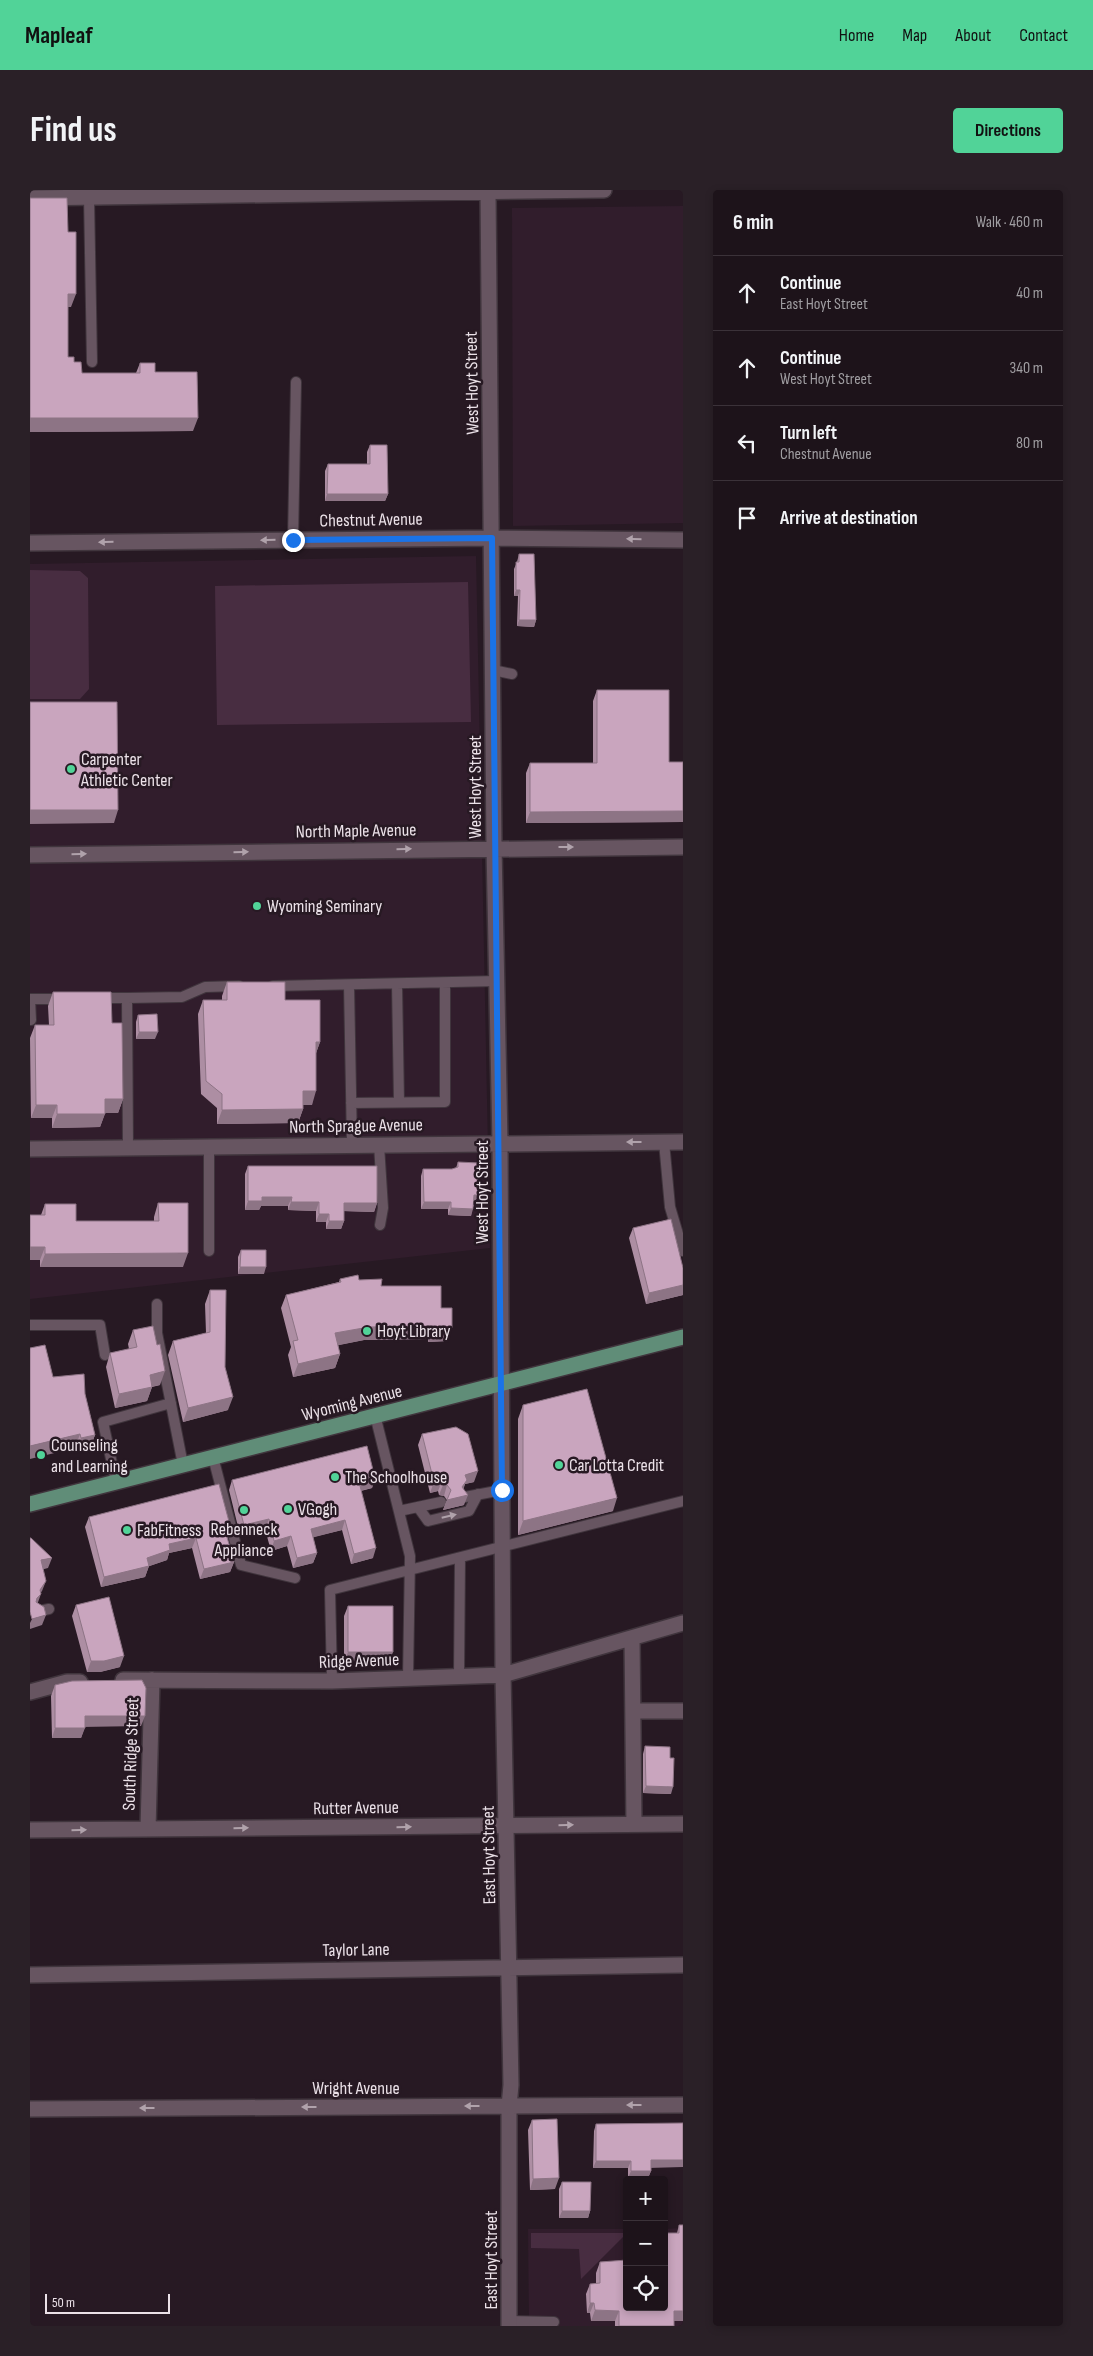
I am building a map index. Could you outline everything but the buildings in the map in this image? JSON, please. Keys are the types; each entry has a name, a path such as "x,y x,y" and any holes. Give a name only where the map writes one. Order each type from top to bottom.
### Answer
{"main road":[{"name":"Wyoming Avenue","path":"30,1504 683,1337"}],"street":[{"path":"30,198 604,190"},
{"name":"West Hoyt Street","path":"488,191 494,848 500,1143 501,1384"},
{"name":"Chestnut Avenue","path":"30,543 492,538 683,540"},
{"name":"North Maple Avenue","path":"30,855 683,847"},
{"name":"North Sprague Avenue","path":"30,1149 683,1142"},
{"name":"East Hoyt Street","path":"501,1384 503,1675 511,2085 509,2106 509,2324"},
{"name":"Ridge Avenue","path":"113,1680 332,1681 503,1675 683,1623"},
{"path":"632,1638 634,1824"},
{"name":"South Ridge Street","path":"148,1829 152,1680"},
{"path":"30,1692 67,1682 93,1681"},
{"path":"633,1711 683,1711"},
{"name":"Rutter Avenue","path":"30,1830 683,1824"},
{"name":"Taylor Lane","path":"30,1975 509,1966 683,1965"},
{"name":"Wright Avenue","path":"30,2109 683,2105"}],"lane":[{"path":"89,197 92,362"},
{"path":"293,540 296,382"},
{"path":"493,670 512,674"},
{"path":"31,1020 30,999 182,997 205,987 497,981"},
{"path":"351,1103 446,1102 445,983"},
{"path":"397,984 399,1102"},
{"path":"349,985 352,1145"},
{"path":"127,998 128,1148"},
{"path":"664,1142 670,1207 683,1249"},
{"path":"379,1145 383,1208 380,1225"},
{"path":"208,1147 209,1251"},
{"path":"157,1304 157,1333 183,1465"},
{"path":"30,1325 100,1325 105,1355"},
{"path":"116,1482 103,1422 171,1403"},
{"path":"375,1415 410,1556 408,1678"},
{"path":"213,1458 241,1565 295,1578"},
{"path":"464,1497 502,1490"},
{"path":"418,1507 428,1521 469,1511 478,1494"},
{"path":"332,1681 330,1590 683,1501"},
{"path":"399,1511 441,1502"},
{"path":"459,1676 460,1558"},
{"path":"509,2324 554,2322"}],"shaded area":[{"path":"683,206 683,523 513,526 512,208"},
{"name":"Wyoming Seminary","path":"476,556 490,1248 30,1299 30,564"},
{"path":"30,570 80,571 88,578 89,689 80,699 30,699"},
{"path":"468,582 471,722 217,725 215,586"},
{"path":"683,2228 683,2326 529,2326 528,2229 623,2229 623,2311 668,2311 668,2229"},
{"path":"531,2233 623,2233 623,2237 581,2279 579,2249 531,2248"}],"place":[{"name":"Carpenter Athletic Center","path":"71,769"},
{"name":"Wyoming Seminary","path":"257,906"},
{"name":"Hoyt Library","path":"367,1331"},
{"name":"Counseling and Learning","path":"41,1455"},
{"name":"Car Lotta Credit","path":"559,1465"},
{"name":"The Schoolhouse","path":"335,1477"},
{"name":"VGogh","path":"288,1509"},
{"name":"Rebenneck Appliance","path":"244,1510"},
{"name":"FabFitness","path":"127,1530"}],"route":[{"path":"293,540 492,538 494,848 500,1143 502,1490"}]}
